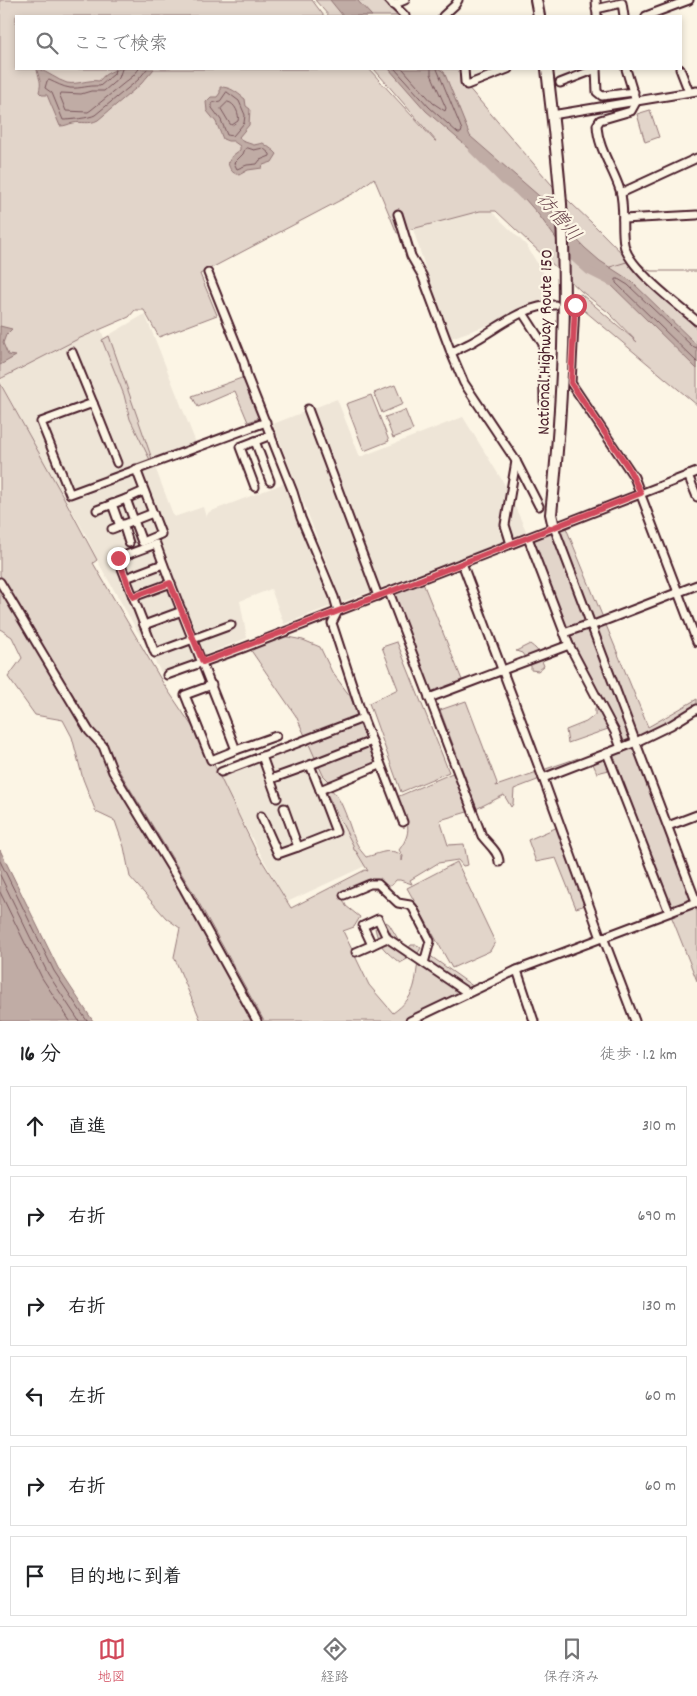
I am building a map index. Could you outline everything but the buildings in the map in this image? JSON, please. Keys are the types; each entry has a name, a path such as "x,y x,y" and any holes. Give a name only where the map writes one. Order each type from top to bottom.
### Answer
{"highway":[{"path":"536,0 539,15"},
{"name":"National Highway Route 150","path":"547,70 561,205 564,342 560,419 551,514 554,527"}],"street":[{"path":"391,2 405,0"},
{"path":"444,15 456,5 458,0"},
{"path":"596,0 597,13 622,3 624,15"},
{"path":"658,14 689,0"},
{"path":"391,2 404,15"},
{"path":"464,70 465,82 467,84 505,70"},
{"path":"560,83 593,70"},
{"path":"596,70 597,92 602,96 634,92"},
{"path":"626,70 636,102 631,111 600,120 597,125 600,143 621,192 626,254 630,261 697,321"},
{"path":"680,70 689,92"},
{"path":"552,115 697,91"},
{"path":"621,192 697,158"},
{"path":"398,214 411,256 422,275 464,383 516,461 539,506"},
{"path":"623,219 697,215"},
{"path":"208,273 301,518 334,597 338,611 332,623 363,718 403,822"},
{"path":"451,352 477,340 507,320 547,305 555,305"},
{"path":"569,305 575,305 571,383 628,467 641,493 697,642"},
{"path":"523,313 543,344 544,402"},
{"path":"72,352 117,463"},
{"path":"94,403 41,422 70,494 266,422"},
{"path":"308,409 378,596"},
{"path":"255,487 240,447 271,435"},
{"path":"255,441 270,481"},
{"path":"511,544 506,525 516,461"},
{"path":"126,498 142,542 161,534 136,469"},
{"path":"167,676 697,472"},
{"path":"688,475 697,497"},
{"path":"97,510 144,491"},
{"path":"112,504 130,543"},
{"path":"112,528 153,513"},
{"path":"410,1021 517,970 697,902 554,527"},
{"path":"528,538 568,645 615,732 621,748"},
{"path":"231,625 194,639 155,653 118,558 156,544 170,583 194,639 212,685 236,750"},
{"path":"462,563 602,938 635,1021"},
{"path":"126,578 164,564"},
{"path":"0,582 89,732 103,746 113,772 184,889 257,1021"},
{"path":"133,597 170,583"},
{"path":"564,633 697,585"},
{"path":"389,592 482,836 500,858 499,862"},
{"path":"144,625 182,611"},
{"path":"429,698 568,645"},
{"path":"212,685 185,695 211,760 276,736"},
{"path":"543,778 636,742 697,709"},
{"path":"221,772 363,718"},
{"path":"271,779 372,741"},
{"path":"607,753 669,912"},
{"path":"262,756 277,798"},
{"path":"320,790 380,764"},
{"path":"261,816 278,854 336,832 310,765"},
{"path":"284,808 298,847"},
{"path":"668,826 697,815"},
{"path":"344,895 370,884 378,884 398,903 413,908 430,941 424,963"},
{"path":"372,945 363,926 378,919 386,938 468,993"},
{"path":"356,952 386,938"},
{"path":"517,970 534,1021"}],"shaded area":[{"path":"0,0 312,0 323,15 15,15 15,70 370,70 435,141 375,70 464,70 467,86 551,184 697,329 697,405 579,306 574,297 581,294 637,342 608,312 581,291 496,211 480,211 397,233 374,178 356,192 200,274 217,315 159,337 144,310 135,310 129,317 78,339 0,379"},
{"path":"315,0 390,0 404,15 328,15"},
{"path":"650,110 659,137 645,142 637,114"},
{"path":"487,207 526,245 544,274 546,302 513,311 513,314 497,322 448,339 413,229"},
{"path":"145,314 196,443 60,492 0,381 27,361 100,327 104,338"},
{"path":"109,336 152,459 150,460 130,419 124,395 102,340"},
{"path":"247,376 263,417 248,422 235,391 198,407 192,396"},
{"path":"0,383 97,560 93,563 163,683 204,744 256,851 291,908 365,870 368,871 354,850 327,794 330,788 341,804 356,842 366,857 384,852 393,852 402,855 402,861 403,856 399,850 404,843 408,830 406,818 397,797 457,771 468,798 472,795 440,710 466,701 497,783 496,786 578,758 579,764 514,789 511,807 504,795 474,810 440,820 448,845 464,844 468,865 463,866 458,860 438,863 410,880 412,884 396,880 387,887 380,881 381,878 376,881 392,898 367,886 343,899 346,906 360,917 354,927 343,931 369,985 393,1013 406,1002 413,990 418,960 429,955 474,987 402,1021 264,1021 194,894 0,575"},
{"path":"395,385 403,404 382,413 374,393"},
{"path":"371,395 389,441 364,451 346,404"},
{"path":"337,399 360,457 463,417 505,485 527,533 342,602 273,424"},
{"path":"405,410 413,430 393,438 385,417"},
{"path":"155,467 174,517 203,507 206,517 209,512 285,483 331,606 284,624 271,589 240,601 247,638 161,672 98,562 88,539 66,500"},
{"path":"564,523 648,727 697,699 697,707 636,743 697,912 697,981 613,769 597,773 591,759 621,748 611,728 568,743 566,730 586,722 595,715 595,709 601,707 570,644 528,538"},
{"path":"0,581 211,938 257,1021 201,1021 174,957 180,928 166,918 130,877 124,847 115,821 96,812 83,779 72,737 63,720 35,715 8,677 22,658 12,637 0,629"},
{"path":"423,583 464,685 433,697 390,595"},
{"path":"277,635 303,640 320,647 332,672 350,696 376,759 372,766 330,782 323,775 296,716 250,649 259,641"},
{"path":"397,642 449,772 401,792 369,703 398,689 382,647"},
{"path":"530,644 538,651 544,666 538,671 531,670 531,666 522,653 516,651"},
{"path":"360,722 376,765 324,785 365,866 287,902 218,777"},
{"path":"560,826 589,904 576,908 556,858 536,862 528,840"},
{"path":"457,862 495,942 490,951 452,968 407,888"},
{"path":"386,922 408,949 411,945 417,945 421,948 418,953 400,963 387,952 378,940 375,928 385,931"}],"water":[{"path":"330,0 357,0 371,15 342,15"},
{"path":"37,70 45,72 63,82 75,83 99,81 110,72 117,70 153,70 141,84 98,120 64,126 60,126 47,95 42,95 39,92 40,83"},
{"path":"390,70 441,70 444,72 470,136 546,202 561,223 585,248 600,261 631,281 697,345 697,369 604,278 563,248 538,214 517,190 426,111"},
{"path":"220,87 230,89 245,99 246,106 250,109 249,125 239,137 242,141 254,145 263,143 274,151 277,154 272,162 263,165 262,168 248,170 239,175 231,169 228,163 232,156 240,150 240,146 233,141 223,139 216,122 207,111 206,102 211,97 217,97 220,93"},
{"path":"0,326 12,329 6,335 3,343 8,355 16,356 0,365"},
{"path":"0,850 58,968 93,1021 0,1021"}],"waterway":[{"name":"彷僧川","path":"473,150 504,181 523,196"},
{"name":"彷僧川","path":"562,247 589,271 611,282"},
{"path":"636,260 651,271 697,271"},
{"path":"610,267 630,261"}],"route":[{"path":"118,558 133,597 170,583 203,662 389,592 641,493 628,467 571,383 575,305"}]}
